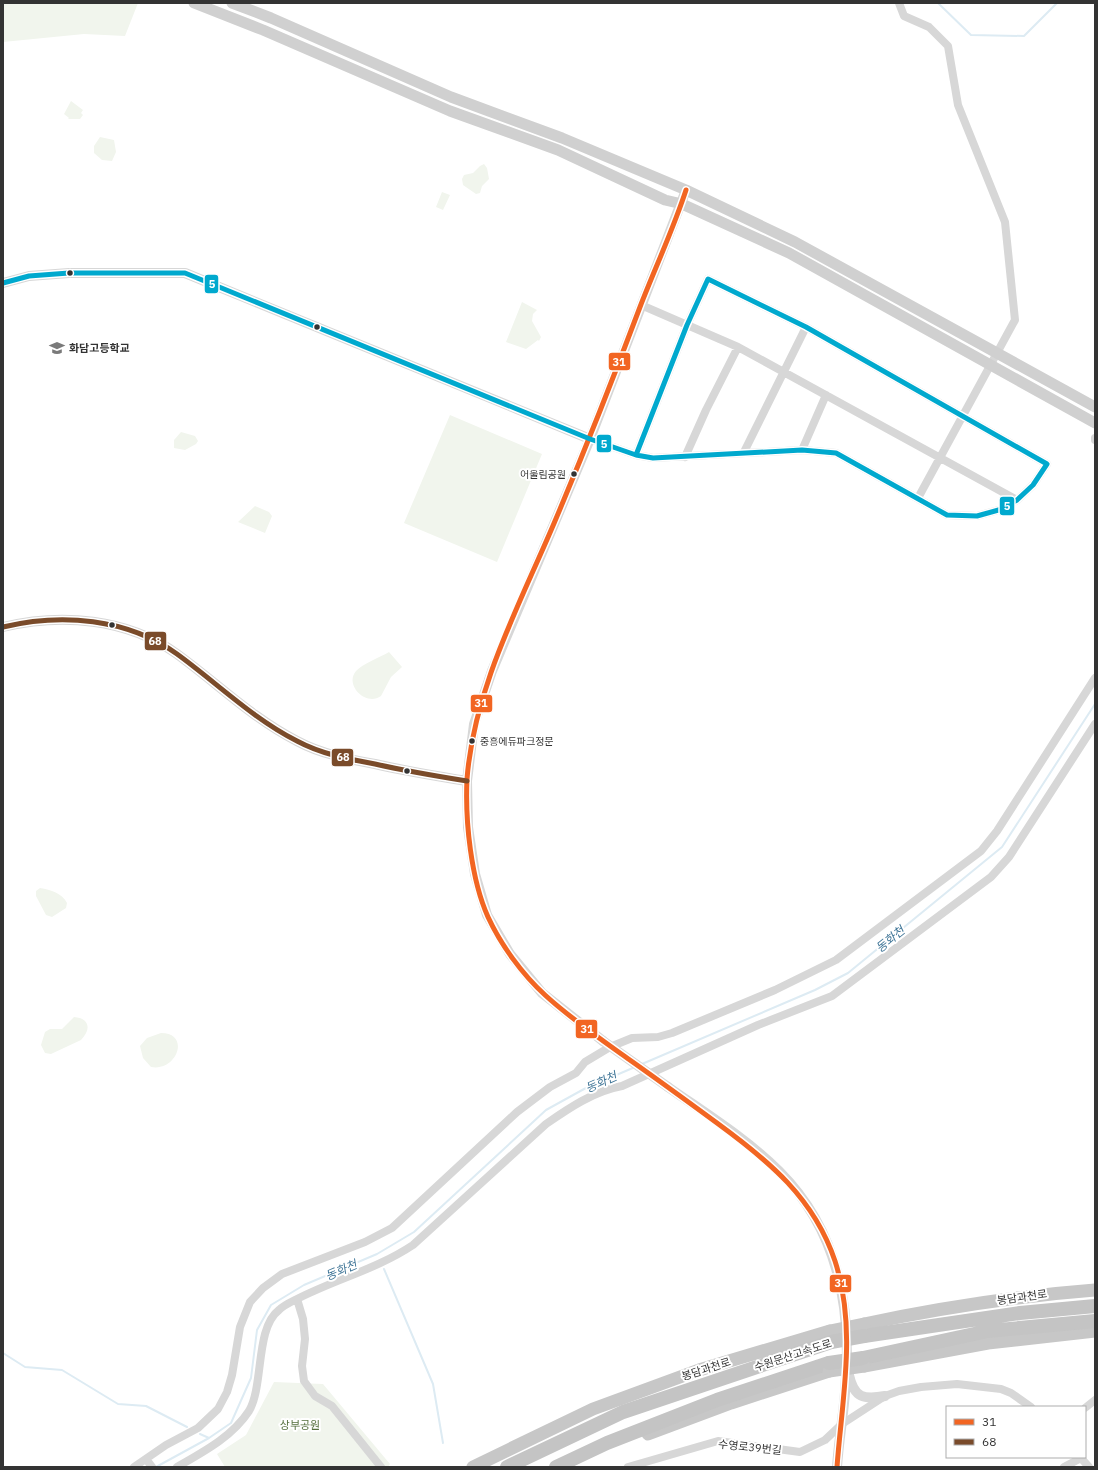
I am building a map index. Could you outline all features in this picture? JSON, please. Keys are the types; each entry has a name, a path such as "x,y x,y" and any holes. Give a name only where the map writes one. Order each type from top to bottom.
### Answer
{"highway":[{"name":"봉담과천로","path":"864,1330 938,1309 1048,1294 1095,1290"},
{"name":"수원문산고속도로","path":"507,1467 623,1412 830,1336 864,1330 1095,1306"},
{"name":"수원문산고속도로","path":"556,1467 607,1443 717,1400 829,1367 863,1362 988,1331 1095,1321"},
{"path":"863,1362 988,1343 1095,1331"},
{"name":"봉담과천로","path":"473,1467 593,1409 699,1370 830,1336"},
{"path":"571,1467 616,1446 829,1367"}],"main road":[{"path":"194,3 263,30 450,111 558,150 665,200 682,204 789,254 1095,423"},
{"path":"232,3 271,18 451,97 562,138 686,190 795,242 1095,407"}],"street":[{"path":"899,3 904,16 929,26 948,46 958,105 1005,222 1015,320 918,498"},
{"path":"686,190 682,204 641,305 590,439 492,671 474,724 467,781 468,827 475,874 487,915 510,954 542,993 603,1041 755,1150 779,1171 805,1202 821,1230 834,1260 844,1295 847,1362 837,1467"},
{"path":"3,283 29,276 69,273 185,273 590,439 636,455 653,458 802,450 836,452 947,515 977,516 1002,509 1017,500 1033,485 1047,464 806,327 708,279 687,325 636,455"},
{"path":"641,305 738,347 1017,500"},
{"path":"744,452 806,327"},
{"path":"685,457 706,410 738,347"},
{"path":"802,450 826,395"},
{"path":"3,627 30,620 69,618 110,624 147,637 176,653 268,725 298,742 338,757 467,781"},
{"path":"134,1467 149,1462 198,1428 218,1409 227,1392 232,1375 240,1327 250,1302 262,1288 282,1274 365,1242 392,1228 517,1112 550,1087 576,1073 585,1062 610,1047 632,1038 658,1037 672,1034 820,969 856,947 981,851 997,831 1095,678"},
{"path":"177,1467 231,1433 249,1411 255,1396 268,1325 278,1310 312,1292 393,1258 413,1245 546,1124 568,1108 599,1093 622,1086 758,1025 832,996 838,992 991,877 1009,857 1095,724"},
{"path":"297,1299 303,1320 305,1339 302,1366 304,1381 315,1396 332,1406 381,1467"},
{"path":"847,1362 851,1382 856,1393 867,1398 885,1396"},
{"name":"수영로39번길","path":"628,1467 718,1441 800,1452 825,1440 842,1424 885,1396 899,1391 921,1387 957,1384 979,1385 1001,1389 1011,1393 1030,1406"},
{"path":"1086,1407 1095,1400"},
{"path":"1064,1467 1078,1458"},
{"path":"1081,1458 1089,1467"}],"green space":[{"path":"3,3 138,3 125,36 84,34 3,42"},
{"path":"71,101 83,110 81,113 83,115 80,119 68,119 69,118 64,114"},
{"path":"100,137 114,140 116,152 112,161 102,160 94,153 94,146"},
{"path":"484,164 487,168 489,179 482,186 480,193 476,194 463,185 462,179 464,175 473,173"},
{"path":"442,192 450,195 443,210 436,207"},
{"path":"522,302 537,310 533,314 532,321 541,337 539,341 538,340 526,349 506,342"},
{"name":"어울림공원","path":"450,415 542,454 497,562 404,523"},
{"path":"181,432 195,436 198,441 196,444 185,450 174,448 174,440"},
{"path":"255,506 269,512 272,516 265,533 238,522"},
{"path":"389,652 402,667 391,677 381,696 375,699 363,697 358,693 353,682 353,677 356,671 367,663"},
{"path":"40,888 59,894 67,903 66,908 52,917 46,915 36,896 36,891"},
{"path":"74,1017 83,1019 88,1028 81,1040 51,1054 45,1053 41,1045 45,1032 50,1029 62,1029"},
{"path":"161,1033 170,1035 176,1039 178,1045 177,1052 168,1064 160,1067 151,1067 143,1058 140,1046 147,1038"},
{"name":"상부공원","path":"274,1382 323,1384 390,1464 388,1467 225,1467 217,1454 246,1435"}],"waterway":[{"path":"938,3 971,35 1024,36 1057,3"},
{"name":"동화천","path":"642,1064 815,990 848,973 1002,847 1095,704"},
{"name":"동화천","path":"156,1467 209,1438 231,1423 251,1378 257,1330 271,1305 304,1285 377,1254 414,1232 546,1110 584,1089 635,1067"},
{"path":"384,1269 433,1384 443,1443"},
{"path":"3,1353 25,1367 62,1370 118,1404 146,1406 187,1427"},
{"name":"동화천","path":"200,1434 209,1438"}],"transit line":[{"name":"31","path":"686,190 588,441 500,647 489,679 471,745 467,779 467,813 470,850 482,902 493,928 513,959 536,987 564,1012 585,1028 736,1137 772,1167 788,1183 815,1218 835,1261 842,1287 845,1312 847,1338 846,1364 837,1467"},
{"name":"5","path":"3,283 29,276 69,273 185,273 590,439 636,455 653,458 802,450 836,453 947,515 977,516 1002,509 1017,500 1033,485 1047,464 806,327 708,279 687,325 636,455"},
{"name":"68","path":"3,627 48,620 70,620 115,626 137,633 158,642 177,654 265,722 306,746 345,758 467,781"}],"place":[{"name":"화담고등학교","path":"57,348"},
{"name":"어울림공원","path":"574,474"},
{"name":"중흥에듀파크정문","path":"472,741"}]}
